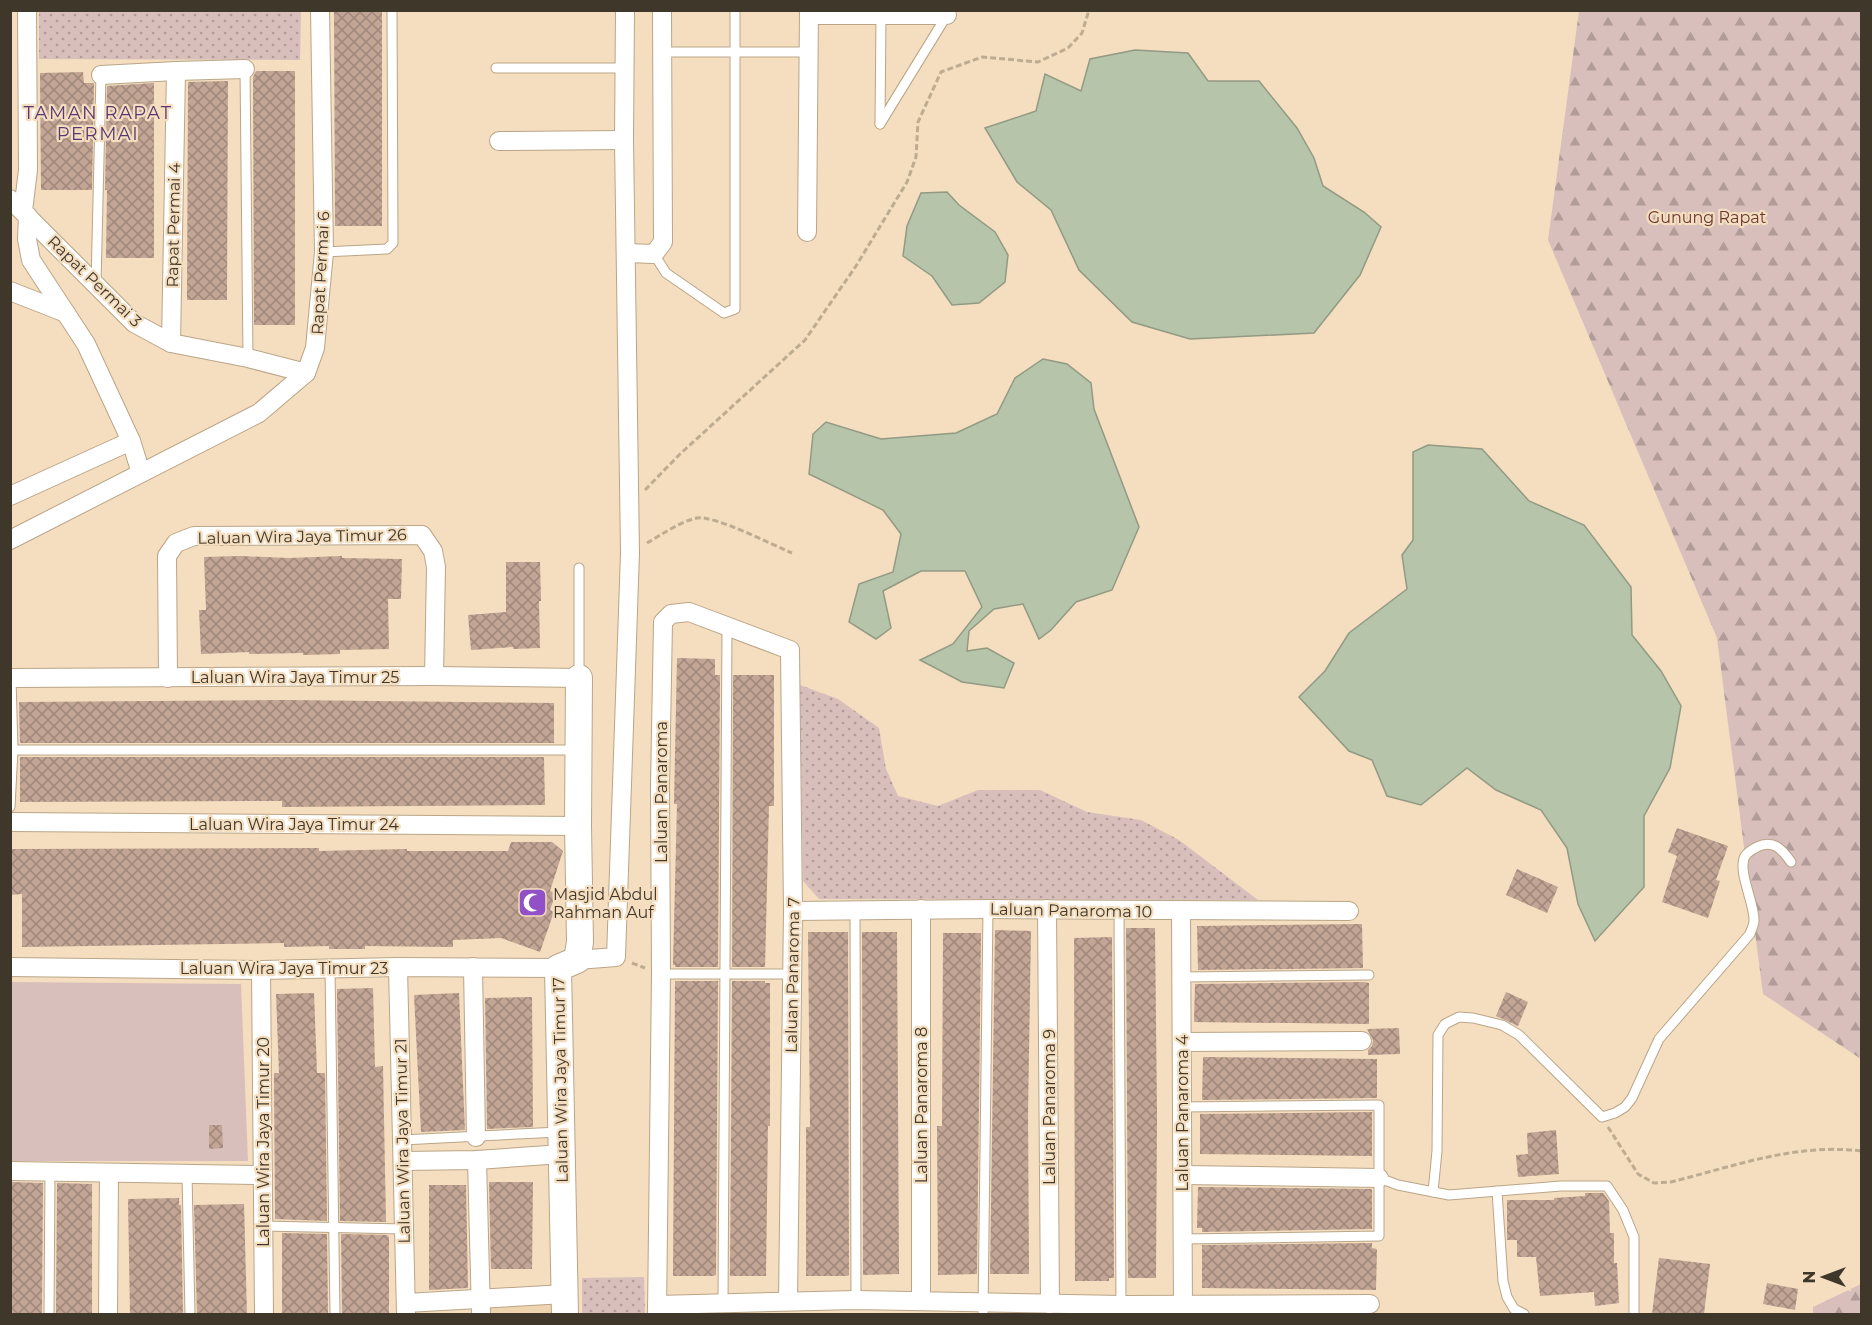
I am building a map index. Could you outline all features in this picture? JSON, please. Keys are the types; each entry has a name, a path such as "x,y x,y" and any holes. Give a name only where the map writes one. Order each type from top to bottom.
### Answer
{"street":[{"name":"Rapat Permai 3","path":"27,10 28,170 20,209 32,260 86,344 130,441"},
{"name":"Rapat Permai 6","path":"306,373 315,348 324,252 320,10"},
{"path":"616,957 630,553 624,140 625,10"},
{"path":"626,253 654,254 663,242 662,10"},
{"path":"807,232 809,13 947,15"},
{"path":"101,75 245,69"},
{"name":"Rapat Permai 4","path":"171,343 176,71"},
{"path":"499,141 624,140"},
{"name":"Rapat Permai 3","path":"20,209 134,323 171,343 248,358 306,373"},
{"path":"10,291 66,313"},
{"path":"10,540 259,412 306,373"},
{"path":"10,496 130,441 141,473"},
{"name":"Laluan Wira Jaya Timur 26","path":"168,678 167,556 177,543 194,536 422,535 433,551 436,567 434,676"},
{"name":"Laluan Panaroma","path":"657,1310 663,622 671,614 689,612 790,650"},
{"name":"Laluan Panaroma 7","path":"788,1301 793,911 790,650"},
{"name":"Laluan Wira Jaya Timur 25","path":"11,678 434,676 579,678"},
{"name":"Laluan Wira Jaya Timur 17","path":"565,1304 562,1143 568,964 580,942 579,678"},
{"name":"Laluan Wira Jaya Timur 24","path":"10,822 578,826"},
{"name":"Laluan Panaroma 10","path":"793,911 921,909 1349,911"},
{"name":"Laluan Panaroma 8","path":"921,909 921,1301"},
{"name":"Laluan Panaroma 9","path":"1047,909 1050,1304"},
{"name":"Laluan Panaroma 4","path":"1181,911 1183,1309"},
{"name":"Laluan Wira Jaya Timur 23","path":"10,968 261,970 473,968 568,964 616,957"},
{"name":"Laluan Wira Jaya Timur 21","path":"398,967 406,1309"},
{"path":"473,968 476,1137"},
{"name":"Laluan Wira Jaya Timur 20","path":"261,970 264,1314"},
{"path":"1182,1042 1362,1041"},
{"path":"403,1161 477,1160 562,1143"},
{"path":"477,1160 480,1306"},
{"path":"10,1171 263,1175"},
{"path":"108,1314 109,1173"},
{"path":"1183,1175 1379,1178"},
{"path":"657,1310 723,1304 855,1300 921,1301 983,1309 1050,1304 1183,1309 1370,1304"},
{"path":"406,1309 565,1304"}],"lane":[{"path":"324,252 387,249 393,243 392,10"},
{"path":"654,254 666,273 724,313 735,309 735,10"},
{"path":"881,15 880,124 947,15"},
{"path":"662,52 809,52"},
{"path":"496,68 624,68"},
{"path":"245,69 248,358"},
{"path":"96,286 101,75"},
{"path":"579,568 579,678"},
{"path":"723,1304 727,626"},
{"path":"10,807 13,750 11,678"},
{"path":"13,750 579,750"},
{"path":"1433,1192 1437,1151 1438,1035 1445,1024 1460,1017 1502,1025 1520,1035 1602,1117 1615,1113 1625,1107 1632,1098 1659,1039 1750,934 1754,921 1743,864 1745,856 1762,844 1774,845 1783,850 1791,862"},
{"path":"983,1309 988,909"},
{"path":"855,911 855,1300"},
{"path":"1119,911 1121,1305"},
{"path":"330,969 334,1314"},
{"path":"661,974 792,974"},
{"path":"1182,977 1369,975"},
{"path":"1181,1107 1379,1105 1379,1236 1183,1239"},
{"path":"402,1140 476,1137 562,1143"},
{"path":"49,1314 50,1171"},
{"path":"187,1174 190,1314"},
{"path":"1379,1178 1398,1185 1449,1195 1573,1186 1607,1186 1626,1216 1634,1237 1634,1314"},
{"path":"1497,1191 1506,1297 1514,1309 1524,1314"},
{"path":"263,1226 404,1229"}],"path":[{"path":"629,507 679,455 805,340 856,266 907,182 916,158 918,122 941,72 982,57 1038,62 1068,48 1082,33 1089,10"},
{"path":"630,553 676,526 698,518 715,521 792,553"},
{"path":"616,957 661,974"},
{"path":"1602,1117 1638,1174 1654,1183 1671,1182 1791,1151 1819,1148 1862,1150"}],"shaded area":[{"path":"1135,50 1188,53 1208,81 1259,81 1297,128 1314,158 1323,186 1364,212 1381,227 1360,275 1314,333 1190,339 1132,322 1079,270 1051,210 1017,182 985,128 1036,111 1045,74 1081,91 1090,59"},
{"path":"947,192 959,205 995,232 1008,255 1005,282 979,303 952,305 932,276 903,256 907,226 921,193"},
{"path":"1043,359 1067,364 1091,383 1094,409 1139,527 1112,590 1076,602 1051,630 1039,639 1023,604 994,609 969,631 967,651 987,648 1014,663 1004,688 962,682 920,660 953,644 982,607 965,571 921,571 883,591 891,628 876,639 849,622 859,584 893,572 901,534 883,510 809,474 813,434 826,422 881,439 956,433 997,414 1015,378"},
{"path":"1428,445 1482,449 1529,501 1584,525 1631,587 1632,635 1661,671 1681,706 1670,768 1644,816 1644,887 1595,941 1578,904 1567,848 1541,810 1496,790 1467,768 1421,805 1387,796 1372,760 1349,751 1299,697 1325,671 1349,633 1407,589 1402,555 1413,540 1413,452"},
{"path":"568,1295 568,1314 479,1314 478,1300"}],"green space":[{"path":"39,11 301,11 300,60 39,59"},
{"name":"Gunung Rapat","path":"1579,11 1861,11 1861,1059 1763,994 1717,638 1548,240"},
{"path":"800,685 838,699 879,728 886,769 898,796 938,806 978,790 1040,790 1087,812 1141,820 1179,840 1258,900 819,899 803,881"},
{"path":"11,982 241,984 248,1161 11,1161"},
{"path":"644,1277 645,1314 582,1314 582,1278"},
{"path":"1861,1284 1861,1314 1813,1314 1813,1307"}],"building":[{"path":"334,10 382,10 382,226 335,226"},
{"path":"256,71 295,71 295,325 254,325 253,77"},
{"path":"83,72 84,83 94,83 92,190 41,190 40,73"},
{"path":"228,81 227,300 187,300 188,82"},
{"path":"154,83 154,258 106,258 107,86"},
{"path":"342,556 342,558 402,559 401,599 388,599 389,649 340,650 340,654 303,655 303,653 249,654 249,652 201,654 199,610 206,610 204,557 289,558"},
{"path":"506,562 540,562 540,648 471,650 468,615 506,612"},
{"path":"677,658 715,659 715,675 720,675 718,967 675,967 673,965 677,804 674,804"},
{"path":"733,675 774,675 774,806 769,806 765,967 732,967"},
{"path":"286,700 554,703 554,743 20,743 19,702"},
{"path":"20,757 544,757 545,805 282,807 282,801 20,802"},
{"path":"1677,828 1728,846 1716,880 1720,881 1708,918 1662,902 1677,856 1668,852"},
{"path":"511,842 552,842 563,851 550,891 556,893 550,910 554,912 540,952 501,938 453,940 453,947 365,946 365,949 329,949 329,946 284,947 284,943 22,947 22,894 10,895 10,849 319,848 319,851 407,849 407,851 508,851"},
{"path":"1517,869 1558,887 1547,913 1506,895"},
{"path":"1362,924 1363,968 1198,970 1197,926"},
{"path":"1126,928 1155,928 1156,1278 1128,1278"},
{"path":"995,930 1031,931 1028,1113 1029,1274 990,1274"},
{"path":"808,932 848,932 849,1275 846,1276 806,1276 806,1127 810,1127"},
{"path":"862,932 897,932 899,1274 863,1275"},
{"path":"943,933 981,933 977,1274 938,1275 937,1126 942,1126"},
{"path":"1112,937 1114,1278 1109,1278 1109,1281 1075,1281 1074,938"},
{"path":"675,981 718,981 716,1275 713,1276 673,1276"},
{"path":"732,981 770,983 770,1126 768,1126 766,1276 730,1276"},
{"path":"1369,983 1369,1024 1194,1022 1195,984"},
{"path":"373,988 375,1067 383,1066 386,1222 340,1221 337,989"},
{"path":"1506,992 1528,1002 1518,1026 1496,1016"},
{"path":"314,993 317,1073 325,1073 327,1221 275,1219 274,1073 279,1073 276,994"},
{"path":"459,993 465,1130 421,1132 414,995"},
{"path":"532,997 533,1127 487,1129 485,998"},
{"path":"1399,1028 1400,1054 1368,1055 1373,1040 1367,1029"},
{"path":"1203,1057 1377,1059 1377,1098 1202,1100"},
{"path":"1372,1112 1372,1156 1200,1154 1200,1114"},
{"path":"209,1125 222,1125 223,1148 209,1149"},
{"path":"1556,1130 1559,1174 1518,1177 1516,1155 1528,1154 1527,1133"},
{"path":"10,1182 43,1183 42,1314 10,1314"},
{"path":"489,1182 533,1182 532,1269 491,1269"},
{"path":"57,1183 92,1184 92,1314 56,1314"},
{"path":"429,1185 466,1185 468,1288 429,1290"},
{"path":"1198,1187 1372,1189 1372,1229 1202,1232 1202,1228 1197,1228"},
{"path":"1585,1193 1603,1193 1609,1201 1610,1233 1614,1233 1614,1263 1617,1263 1619,1303 1595,1306 1594,1292 1540,1296 1536,1257 1517,1257 1517,1240 1507,1240 1507,1200 1554,1200 1554,1198 1585,1196"},
{"path":"179,1198 183,1314 130,1314 128,1199"},
{"path":"244,1204 247,1314 197,1314 194,1205"},
{"path":"282,1233 327,1234 328,1314 282,1314"},
{"path":"341,1234 387,1235 389,1237 389,1314 342,1314"},
{"path":"1372,1243 1372,1248 1377,1249 1376,1290 1202,1288 1202,1245"},
{"path":"1659,1258 1710,1264 1704,1314 1652,1314"},
{"path":"1767,1283 1798,1289 1795,1310 1763,1304"}],"place":[{"name":"Masjid Abdul Rahman Auf","path":"532,903"}],"district":[{"name":"TAMAN RAPAT PERMAI","path":"98,123"}]}
